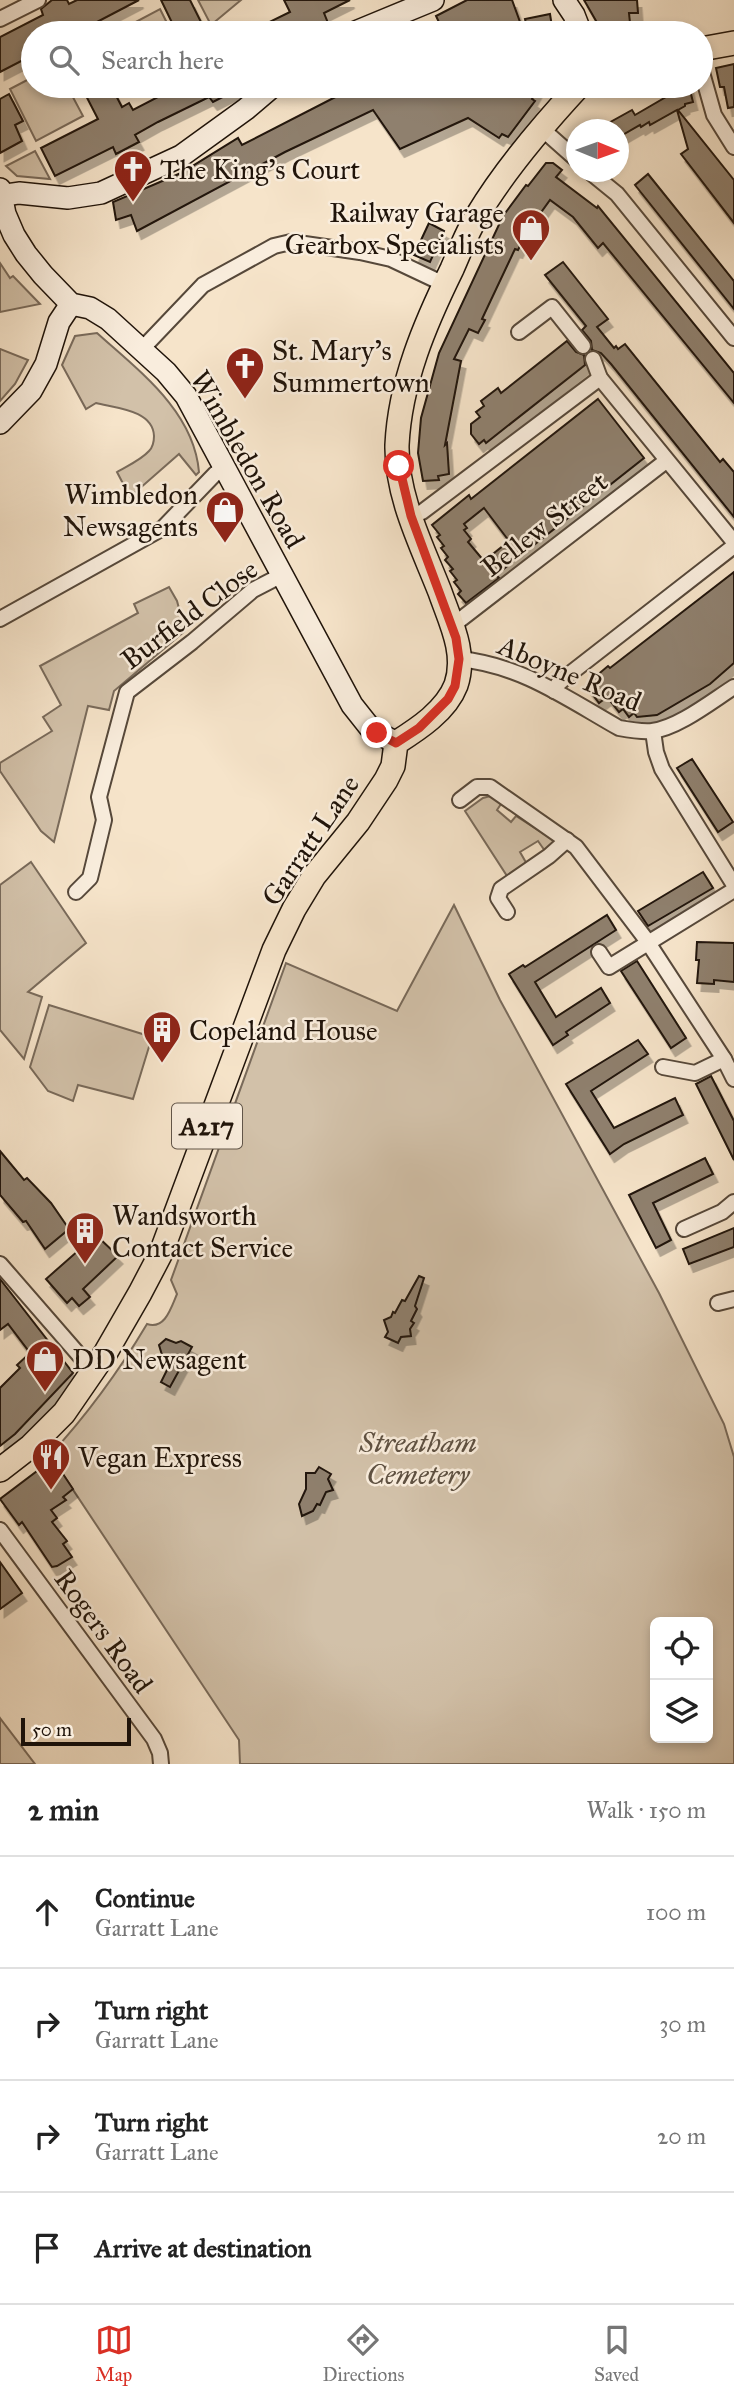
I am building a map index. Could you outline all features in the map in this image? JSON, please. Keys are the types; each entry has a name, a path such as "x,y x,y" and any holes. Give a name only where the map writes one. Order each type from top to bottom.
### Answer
{"main road":[{"path":"713,47 734,43"},
{"path":"396,743 419,728 448,699 455,686 459,659 452,626 411,516 399,466 397,446 415,351 477,216 541,128 568,98"},
{"name":"Garratt Lane","path":"0,1470 31,1446 64,1413 118,1333 160,1253 274,950 294,909 314,877 377,795 393,765 396,743"}],"street":[{"path":"0,19 38,0"},
{"path":"382,21 433,0"},
{"path":"564,0 576,21"},
{"path":"1,194 68,198 101,193 181,156 259,98"},
{"path":"709,98 714,115 734,147"},
{"path":"541,128 566,150"},
{"path":"602,182 617,194 734,338"},
{"name":"Wimbledon Road","path":"1,194 5,214 26,254 71,304 90,308 104,316 142,349 186,396 352,705 371,729 396,743"},
{"path":"142,349 203,285 275,246 291,242 391,259 444,285"},
{"path":"0,423 31,391 46,364 59,322 71,304"},
{"path":"519,332 552,307 583,346"},
{"path":"554,691 567,676 734,544 600,378 593,359"},
{"path":"411,516 422,512 600,378"},
{"name":"Bellew Street","path":"452,626 666,461"},
{"path":"0,619 163,528 225,467"},
{"name":"Burfield Close","path":"76,892 90,878 104,820 99,797 127,692 253,590 282,575"},
{"name":"Aboyne Road","path":"459,659 510,669 620,727 636,731 653,731 677,722 734,687"},
{"path":"599,952 609,967 734,888 662,769 653,731"},
{"path":"460,800 478,787 490,787 576,847 647,942 724,1059 734,1079"},
{"path":"506,912 498,898 501,889 549,856 567,840"},
{"path":"663,1067 695,1073 724,1059"},
{"path":"684,1229 722,1212 734,1202"},
{"path":"0,1265 93,1371"},
{"path":"718,1303 734,1299"},
{"name":"Rogers Road","path":"0,1530 154,1739 161,1764"}],"green space":[{"path":"198,0 241,0 216,21 209,21"},
{"path":"160,9 166,21 138,21"},
{"path":"21,83 21,98 73,98 83,116 36,141 10,89"},
{"path":"35,151 50,179 17,176 6,166"},
{"path":"0,263 10,278 13,276 40,304 0,312"},
{"path":"97,333 146,378 176,411 195,450 199,472 196,475 179,454 130,497 117,472 138,460 150,449 154,438 152,427 140,415 123,409 96,403 86,409 62,365 75,336"},
{"path":"0,349 28,360 15,384 0,401"},
{"path":"169,587 177,601 185,631 114,691 109,710 88,706 54,842 41,831 0,771 0,763 52,731 43,717 61,705 40,666 138,613 134,604"},
{"path":"494,795 503,801 497,810 511,822 516,816 555,841 545,851 538,841 520,852 528,866 509,879 465,811 483,798"},
{"path":"31,862 86,943 28,992 42,997 24,1059 0,1030 0,885"},
{"name":"Streatham Cemetery","path":"454,905 500,1000 659,1293 724,1424 734,1457 734,1764 240,1764 239,1740 50,1455 102,1392 147,1324 158,1324 170,1311 177,1294 171,1280 286,963 397,1011"},
{"path":"49,1005 152,1037 133,1099 78,1085 73,1101 48,1091 30,1067"},
{"path":"0,1718 35,1764 0,1764"}],"building":[{"path":"52,0 67,0 69,4 77,0 139,0 99,21 31,21 43,15 41,9"},
{"path":"161,0 190,0 200,21 171,21"},
{"path":"284,0 350,0 324,13 327,21 272,21 290,12"},
{"path":"467,0 512,0 520,21 438,21 436,16"},
{"path":"584,0 637,0 638,13 629,13 630,21 596,21"},
{"path":"550,14 551,21 525,21"},
{"path":"21,26 21,61 0,72 0,37"},
{"path":"734,64 734,107 728,108 724,87 720,87 716,68"},
{"path":"9,94 23,121 15,125 22,141 0,153 0,99"},
{"path":"87,98 117,98 122,107 129,103 133,110 156,98 207,98 135,135 139,142 116,154 113,147 55,176 41,148 98,119"},
{"path":"333,98 533,98 535,101 508,137 502,134 499,138 468,118 400,149 373,110 285,152 137,231 131,215 116,220 113,202 181,173 238,138 242,145"},
{"path":"664,98 692,98 693,102 678,110 734,180 734,223 681,154 688,149 677,110 650,125 649,122 629,131 629,119 616,119 632,110 635,115"},
{"path":"546,163 553,163 562,170 556,177 597,208 598,206 734,373 734,403 603,243 598,248 573,217 550,200 527,232 518,250 515,249 478,333 469,329 454,359 461,361 445,445 447,443 449,474 438,476 439,480 423,481 418,453 421,418 439,353 503,216"},
{"path":"648,174 734,281 734,309 635,185"},
{"path":"429,223 444,231 430,262 414,255"},
{"path":"563,262 608,319 597,327 614,348 616,346 618,349 625,344 720,462 723,459 734,472 734,517 611,364 601,353 592,350 591,341 582,330 586,326 545,275"},
{"path":"567,341 576,352 584,355 585,365 486,443 484,440 479,444 471,434 471,424 480,417 476,412 484,406 481,401 498,388 501,393"},
{"path":"598,399 644,458 496,575 499,578 466,603 458,594 461,591 450,571 453,569 445,560 448,557 437,537 440,535 432,525 469,495 471,499","holes":["484,508 509,541 484,561 468,542 471,539 464,530 467,528 464,524"]},
{"path":"734,572 734,663 710,684 657,715 637,717 634,713 629,717 623,709 619,712 607,697 599,703 587,687 591,684 589,682"},
{"path":"692,759 733,822 718,832 677,768"},
{"path":"703,872 713,888 648,926 638,911"},
{"path":"607,915 616,930 535,982 556,1017 601,988 610,1003 566,1032 568,1035 553,1045 509,974 523,965 525,967"},
{"path":"697,942 734,943 734,982 714,980 714,984 697,983"},
{"path":"637,961 686,1038 671,1048 621,971"},
{"path":"638,1040 648,1054 591,1091 614,1128 675,1098 683,1115 624,1144 610,1154 566,1084"},
{"path":"711,1076 734,1121 734,1160 696,1084"},
{"path":"0,1151 24,1180 27,1178 51,1203 69,1229 45,1249 26,1221 23,1222 0,1195"},
{"path":"705,1158 713,1174 653,1203 671,1240 656,1248 629,1195"},
{"path":"734,1228 734,1247 689,1264 683,1249"},
{"name":"Wandsworth Contact Service","path":"96,1235 118,1256 83,1289 90,1297 79,1306 72,1298 67,1303 46,1279"},
{"path":"419,1276 424,1278 415,1306 417,1309 411,1321 414,1323 410,1329 411,1336 401,1337 398,1343 385,1337 388,1332 384,1320 395,1313 402,1300 405,1301"},
{"path":"0,1279 73,1373 15,1434 0,1446 0,1388 20,1368 17,1365 30,1353 8,1324 0,1330"},
{"path":"166,1339 176,1343 181,1341 192,1347 170,1387 161,1382 172,1360 162,1355 159,1345"},
{"path":"53,1459 73,1489 63,1497 66,1500 51,1510 57,1518 52,1522 67,1541 63,1544 72,1557 52,1567 22,1522 19,1525 0,1499"},
{"path":"319,1467 331,1474 328,1479 333,1490 326,1492 320,1505 317,1504 313,1511 302,1516 299,1504 306,1489 306,1473 315,1473"},
{"path":"0,1562 22,1593 0,1609"}],"place":[{"name":"The King's Court","path":"133,203"},
{"name":"Railway Garage Gearbox Specialists","path":"531,262"},
{"name":"St. Mary's Summertown","path":"245,400"},
{"name":"Wimbledon Newsagents","path":"225,544"},
{"name":"Copeland House","path":"162,1064"},
{"name":"Wandsworth Contact Service","path":"85,1265"},
{"name":"DD Newsagent","path":"45,1393"},
{"name":"Vegan Express","path":"51,1491"}],"route":[{"path":"377,733 396,743 419,728 448,699 459,673 456,638 411,516 399,466"}]}
